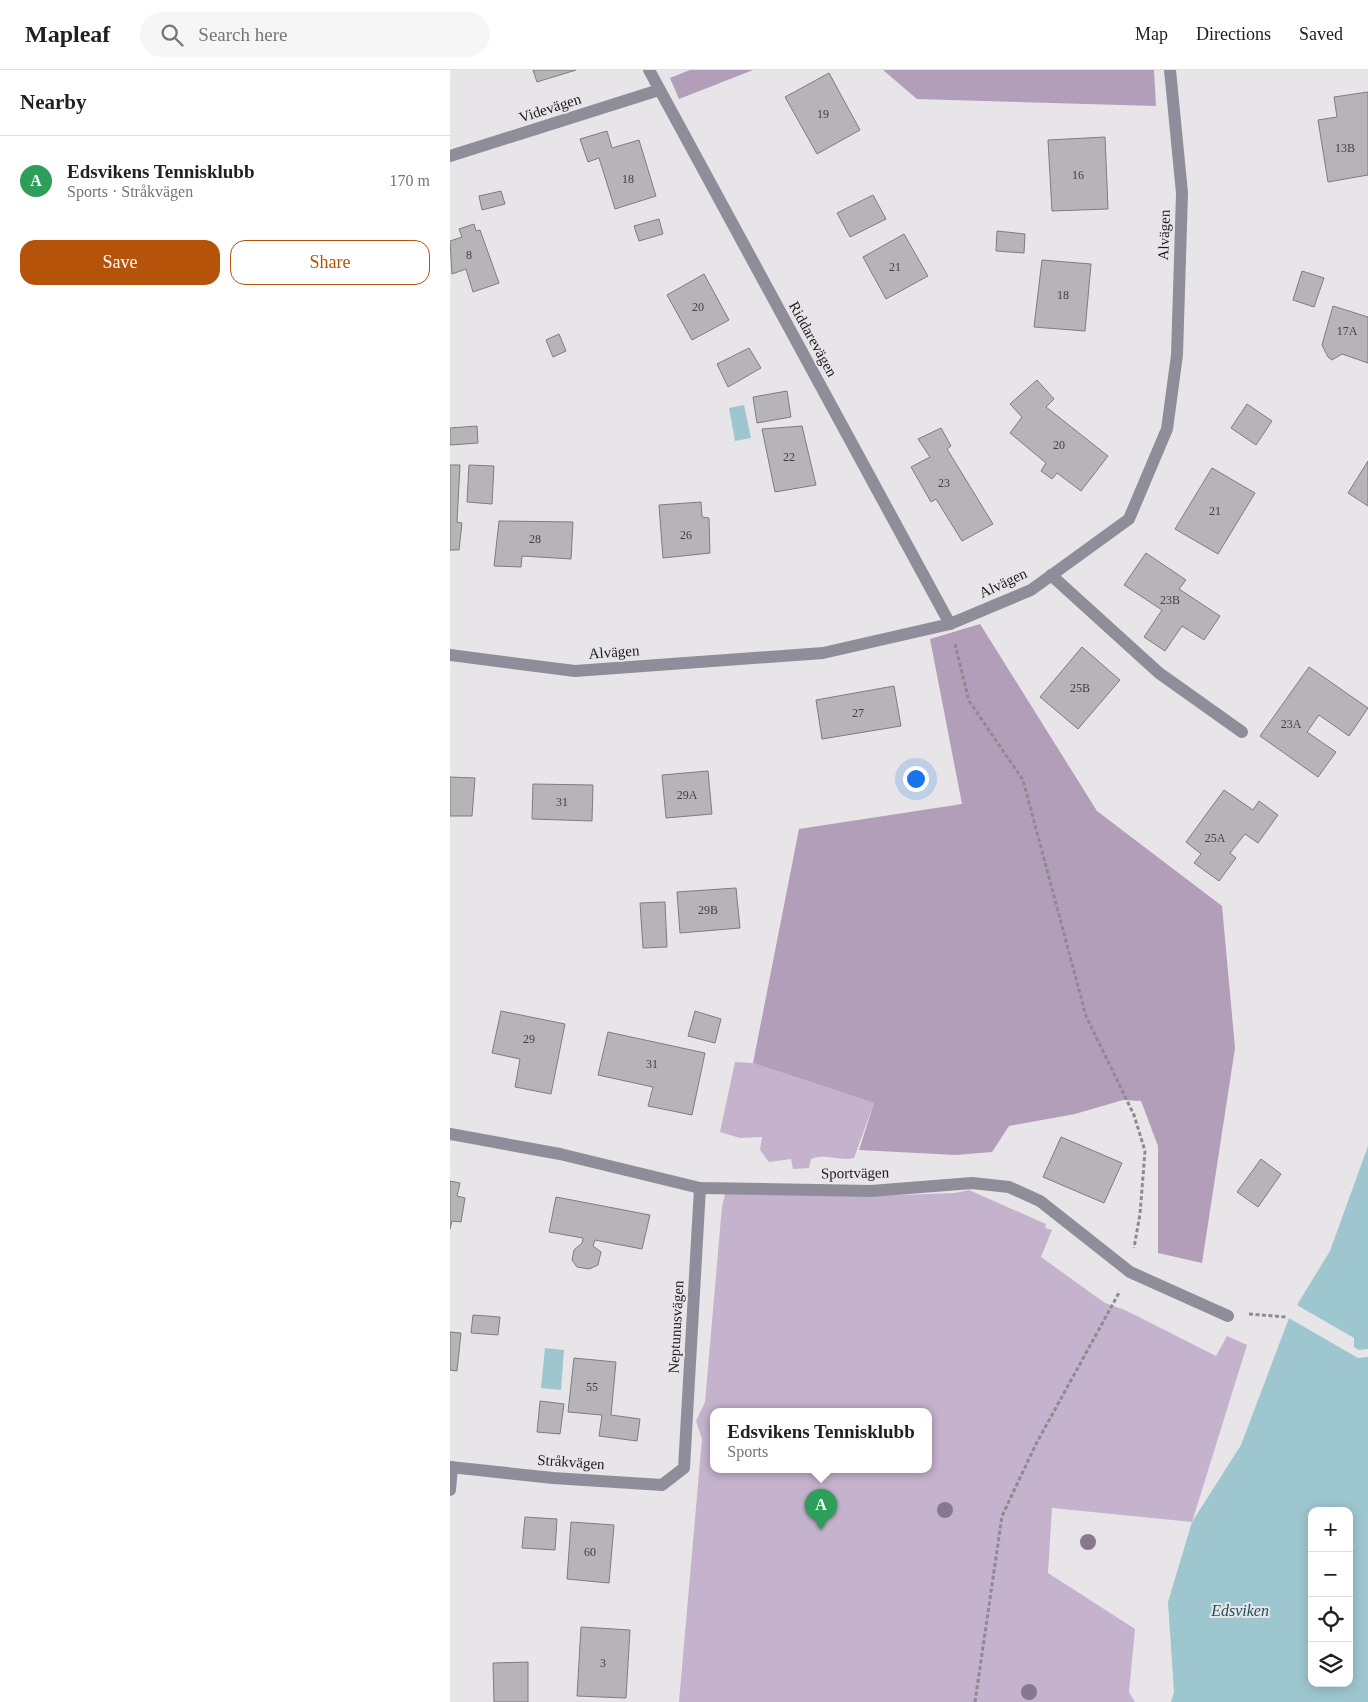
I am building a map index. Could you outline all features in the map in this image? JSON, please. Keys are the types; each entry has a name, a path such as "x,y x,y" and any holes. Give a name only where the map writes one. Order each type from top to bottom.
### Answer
{"street":[{"name":"Riddarevägen","path":"649,70 950,624"},
{"name":"Alvägen","path":"450,655 575,671 823,653 950,624 1031,590 1129,519 1167,430 1177,355 1182,193 1170,70"},
{"name":"Videvägen","path":"450,156 659,90"},
{"path":"1051,575 1159,673 1242,732"},
{"name":"Sportvägen","path":"450,1134 560,1154 700,1188 871,1192 972,1182 1008,1187 1040,1201 1130,1272 1228,1316"},
{"name":"Neptunusvägen","path":"684,1468 700,1188"},
{"path":"450,1490 451,1467"},
{"name":"Stråkvägen","path":"451,1467 553,1478 662,1485 684,1468"}],"path":[{"path":"950,624 969,700 1023,780 1086,1016 1134,1114 1145,1151 1140,1214 1130,1272 1036,1444 1002,1516 975,1702"},
{"path":"1228,1316 1254,1313 1286,1317"}],"shaded area":[{"path":"690,70 753,70 679,99 670,78"},
{"path":"883,70 1154,70 1156,106 917,99"},
{"path":"980,624 1097,811 1222,906 1235,1048 1202,1263 1158,1253 1158,1146 1141,1101 1123,1100 1075,1114 1009,1126 992,1152 956,1155 859,1150 874,1103 753,1063 799,829 962,804 930,639"},
{"path":"735,1062 753,1063 874,1103 854,1158 817,1157 811,1159 809,1168 793,1169 791,1159 769,1162 760,1150 762,1137 740,1138 720,1132"},
{"path":"969,1190 1046,1224 1045,1228 1052,1230 1041,1257 1105,1303 1125,1310 1216,1356 1227,1336 1247,1345 1192,1522 1052,1508 1048,1573 1135,1629 1129,1692 1135,1702 679,1702 702,1439 696,1421 705,1402 722,1206 726,1191 873,1196 955,1193"}],"water":[{"path":"744,405 751,438 735,441 729,408"},
{"name":"Edsviken","path":"1368,1146 1368,1702 1171,1702 1174,1692 1168,1602 1192,1522 1241,1445 1289,1318 1330,1251"},
{"path":"545,1348 564,1350 561,1390 541,1388"}],"pier":[{"path":"1295,1304 1354,1338 1354,1347 1359,1350 1368,1349 1368,1357 1358,1358 1287,1317"}],"building":[{"path":"533,70 576,70 537,82"},
{"path":"829,73 860,130 817,154 785,97"},
{"path":"1368,92 1368,175 1328,182 1318,120 1337,117 1334,97"},
{"path":"607,131 612,148 639,140 656,196 615,209 599,158 588,162 580,139"},
{"path":"1105,137 1108,209 1052,211 1048,140"},
{"path":"501,191 505,204 482,210 479,196"},
{"path":"873,195 886,219 850,237 837,213"},
{"path":"659,219 663,234 639,241 634,226"},
{"path":"474,224 476,231 480,230 499,283 473,292 466,269 452,274 450,241 462,237 459,229"},
{"path":"997,231 1025,234 1024,253 996,251"},
{"path":"904,234 928,276 886,299 863,257"},
{"path":"1042,260 1091,264 1085,331 1034,327"},
{"path":"1302,271 1324,278 1314,307 1293,300"},
{"path":"704,274 729,320 692,340 667,295"},
{"path":"1333,306 1368,317 1368,363 1342,354 1332,360 1328,357 1322,345"},
{"path":"559,334 566,351 553,357 546,340"},
{"path":"749,348 761,368 728,387 717,364"},
{"path":"1037,380 1054,399 1046,407 1108,456 1081,491 1057,473 1052,479 1041,471 1046,463 1010,433 1022,417 1010,404"},
{"path":"787,391 791,417 757,423 753,397"},
{"path":"1247,404 1272,421 1256,445 1231,428"},
{"path":"477,426 478,443 450,445 450,428"},
{"path":"802,426 816,485 775,492 762,429"},
{"path":"941,428 951,446 947,449 993,524 962,541 936,499 931,502 911,467 930,457 918,439"},
{"path":"1368,461 1368,506 1348,493"},
{"path":"450,465 460,465 457,522 462,523 459,550 450,550"},
{"path":"469,465 494,466 492,504 467,502"},
{"path":"1212,468 1255,493 1218,554 1175,529"},
{"path":"701,502 702,517 709,518 710,553 663,558 659,505"},
{"path":"499,521 573,522 571,559 522,556 521,567 494,566"},
{"path":"1146,553 1186,580 1179,589 1220,616 1204,640 1182,626 1165,651 1144,637 1162,610 1124,585"},
{"path":"1082,647 1120,680 1078,729 1040,697"},
{"path":"1309,667 1368,708 1349,736 1319,715 1307,732 1336,752 1318,777 1260,736"},
{"path":"894,686 901,726 822,739 816,700"},
{"path":"708,771 712,814 666,818 662,775"},
{"path":"450,777 475,778 472,816 450,816"},
{"path":"533,784 593,785 592,821 532,819"},
{"path":"1224,790 1253,810 1259,801 1278,815 1258,843 1245,834 1230,853 1236,858 1219,881 1194,863 1201,854 1186,842"},
{"path":"736,888 740,928 680,933 677,892"},
{"path":"665,902 667,947 643,948 640,903"},
{"path":"501,1011 565,1024 551,1094 515,1087 520,1059 492,1053"},
{"path":"695,1011 721,1019 715,1043 688,1036"},
{"path":"608,1032 705,1053 692,1115 648,1106 653,1087 598,1075"},
{"path":"1061,1137 1122,1163 1104,1203 1043,1177"},
{"path":"1261,1159 1281,1174 1258,1207 1237,1192"},
{"path":"450,1181 460,1183 457,1196 465,1198 461,1222 452,1221 450,1229"},
{"path":"556,1197 650,1215 642,1249 595,1240 593,1246 601,1252 598,1265 589,1269 577,1267 572,1260 574,1250 582,1243 583,1238 549,1232"},
{"path":"473,1315 500,1317 498,1335 471,1333"},
{"path":"450,1332 461,1333 457,1371 450,1370"},
{"path":"574,1358 616,1362 611,1415 640,1419 637,1441 599,1436 602,1415 568,1412"},
{"path":"540,1401 564,1404 560,1434 537,1432"},
{"path":"525,1517 557,1519 555,1550 522,1548"},
{"path":"571,1522 614,1525 609,1583 567,1579"},
{"path":"581,1627 630,1630 626,1698 577,1696"},
{"path":"528,1662 528,1702 494,1702 493,1663"}],"place":[{"name":"Edsvikens Tennisklubb","path":"821,1530"}]}
